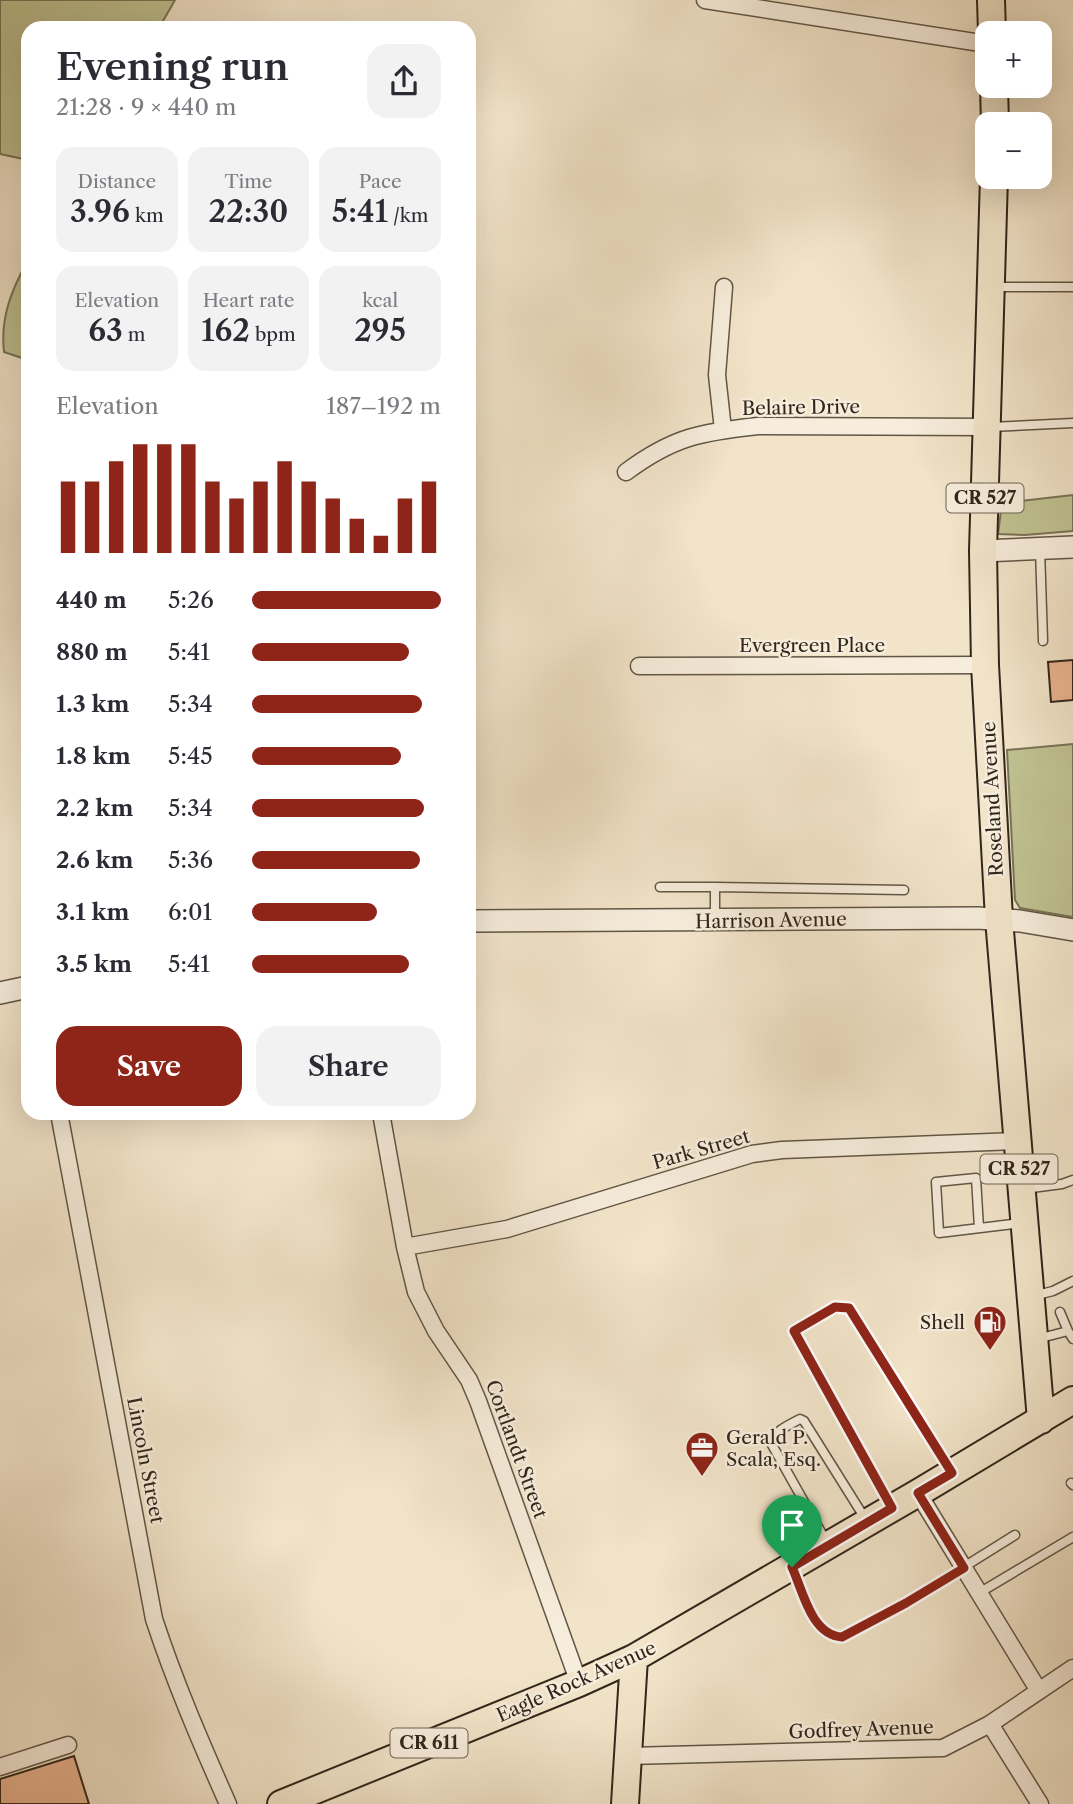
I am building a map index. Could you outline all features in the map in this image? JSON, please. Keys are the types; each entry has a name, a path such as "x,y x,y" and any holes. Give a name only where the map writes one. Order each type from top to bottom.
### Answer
{"main road":[{"path":"991,0 992,21"},
{"name":"Roseland Avenue","path":"994,189 983,551 985,665 999,919 1041,1420"},
{"name":"Eagle Rock Avenue","path":"281,1804 634,1658 868,1523 1073,1399"},
{"path":"625,1804 634,1658"}],"street":[{"path":"705,0 975,42"},
{"path":"723,430 717,375 724,287"},
{"name":"Belaire Drive","path":"626,472 654,452 680,440 723,430 758,426 987,427"},
{"path":"983,551 1073,547"},
{"name":"Evergreen Place","path":"639,666 985,665"},
{"name":"Harrison Avenue","path":"476,921 999,919 1073,930"},
{"path":"0,993 21,988"},
{"name":"Lincoln Street","path":"60,1120 154,1619 187,1710 228,1804"},
{"name":"Cortlandt Street","path":"382,1120 405,1247 416,1292 424,1311 469,1380 478,1401 579,1683"},
{"name":"Park Street","path":"405,1247 507,1229 752,1154 782,1150 1016,1141"},
{"path":"918,1493 1039,1691"},
{"name":"Godfrey Avenue","path":"628,1756 943,1748 990,1724 1073,1668"},
{"path":"990,1724 1040,1804"},
{"path":"0,1767 68,1745"}],"lane":[{"path":"991,287 1073,287"},
{"path":"987,427 1073,423"},
{"path":"1040,549 1044,641"},
{"path":"660,887 904,890"},
{"path":"715,887 715,921"},
{"path":"979,1228 976,1178 936,1182 939,1233 979,1228 1024,1222"},
{"path":"1021,1189 1073,1180"},
{"path":"1031,1297 1053,1291 1073,1281"},
{"path":"892,1508 794,1331 818,1315 835,1307 849,1308 952,1473"},
{"path":"1034,1339 1070,1335 1060,1312"},
{"path":"828,1546 772,1447 773,1436 786,1427 800,1419 804,1421 868,1523"},
{"path":"792,1567 818,1624 832,1636 842,1637 906,1603 1015,1535"},
{"path":"979,1593 1073,1537"}],"green space":[{"path":"0,0 175,0 163,21 21,21 21,158 0,154"},
{"path":"21,274 21,358 4,352 3,339 8,304"},
{"path":"1073,495 1073,531 998,534 1002,503"},
{"path":"1073,744 1073,917 1020,908 1015,900 1007,750"}],"building":[{"path":"1073,660 1073,700 1051,702 1048,662"},
{"path":"74,1756 89,1804 0,1804 0,1779"}],"place":[{"name":"Shell","path":"990,1352"},
{"name":"Gerald P. Scala, Esq.","path":"702,1478"}],"route":[{"path":"835,1307 849,1308 952,1473 918,1493 964,1568 842,1637 832,1636 818,1624 792,1567 892,1508 794,1331 835,1307"}]}
